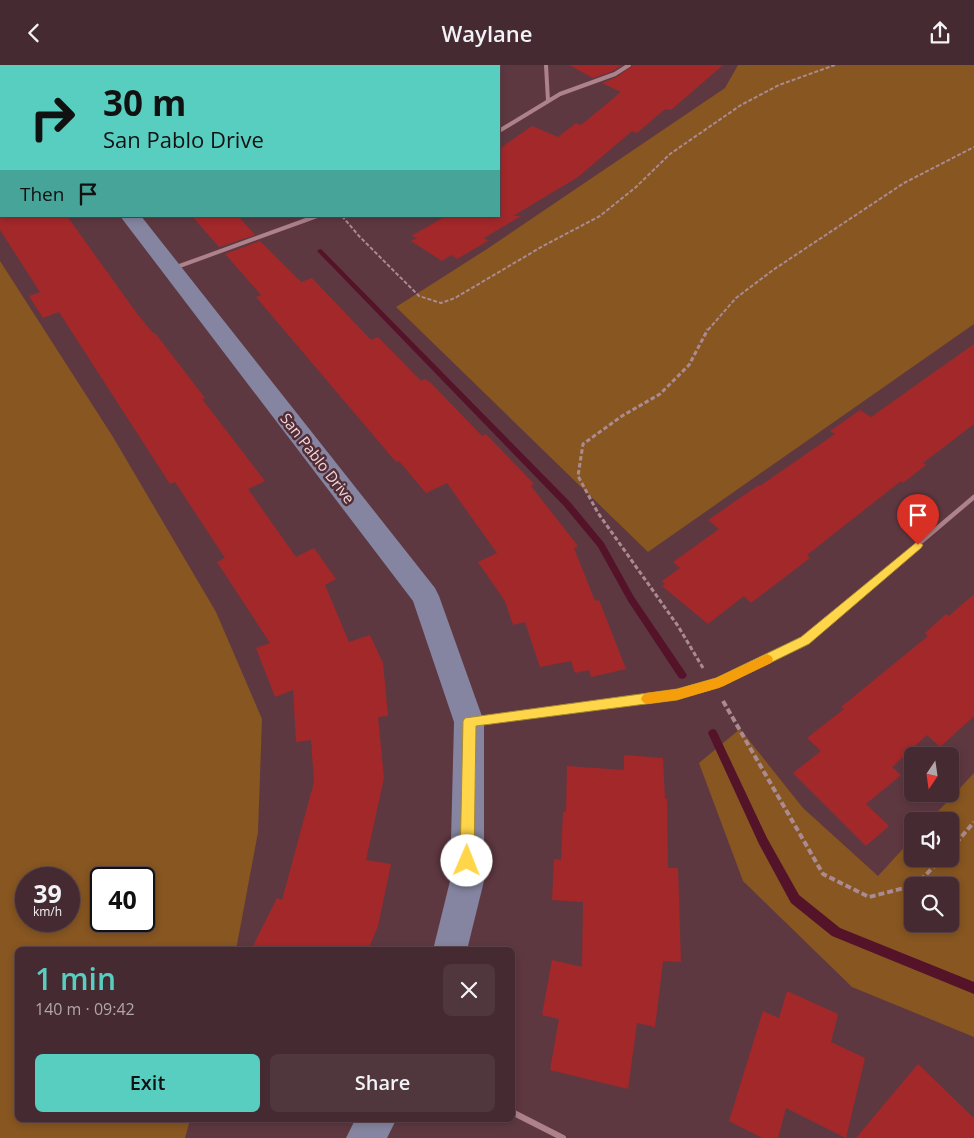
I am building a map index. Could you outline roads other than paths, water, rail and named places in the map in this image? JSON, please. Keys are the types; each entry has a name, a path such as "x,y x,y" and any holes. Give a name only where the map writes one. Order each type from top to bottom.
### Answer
{"street":[{"path":"546,65 548,101"},
{"path":"500,130 560,94 615,74 629,65"},
{"name":"San Pablo Drive","path":"131,217 425,596 470,721 467,881 451,947"},
{"path":"172,269 314,217"},
{"path":"470,721 677,695 713,685 805,641 974,497"},
{"path":"515,1114 563,1138"},
{"path":"365,1138 376,1122"}],"waterway":[{"path":"320,251 567,504 601,545 631,599 682,675"},
{"path":"713,733 763,841 795,899 836,932 974,988"}]}
